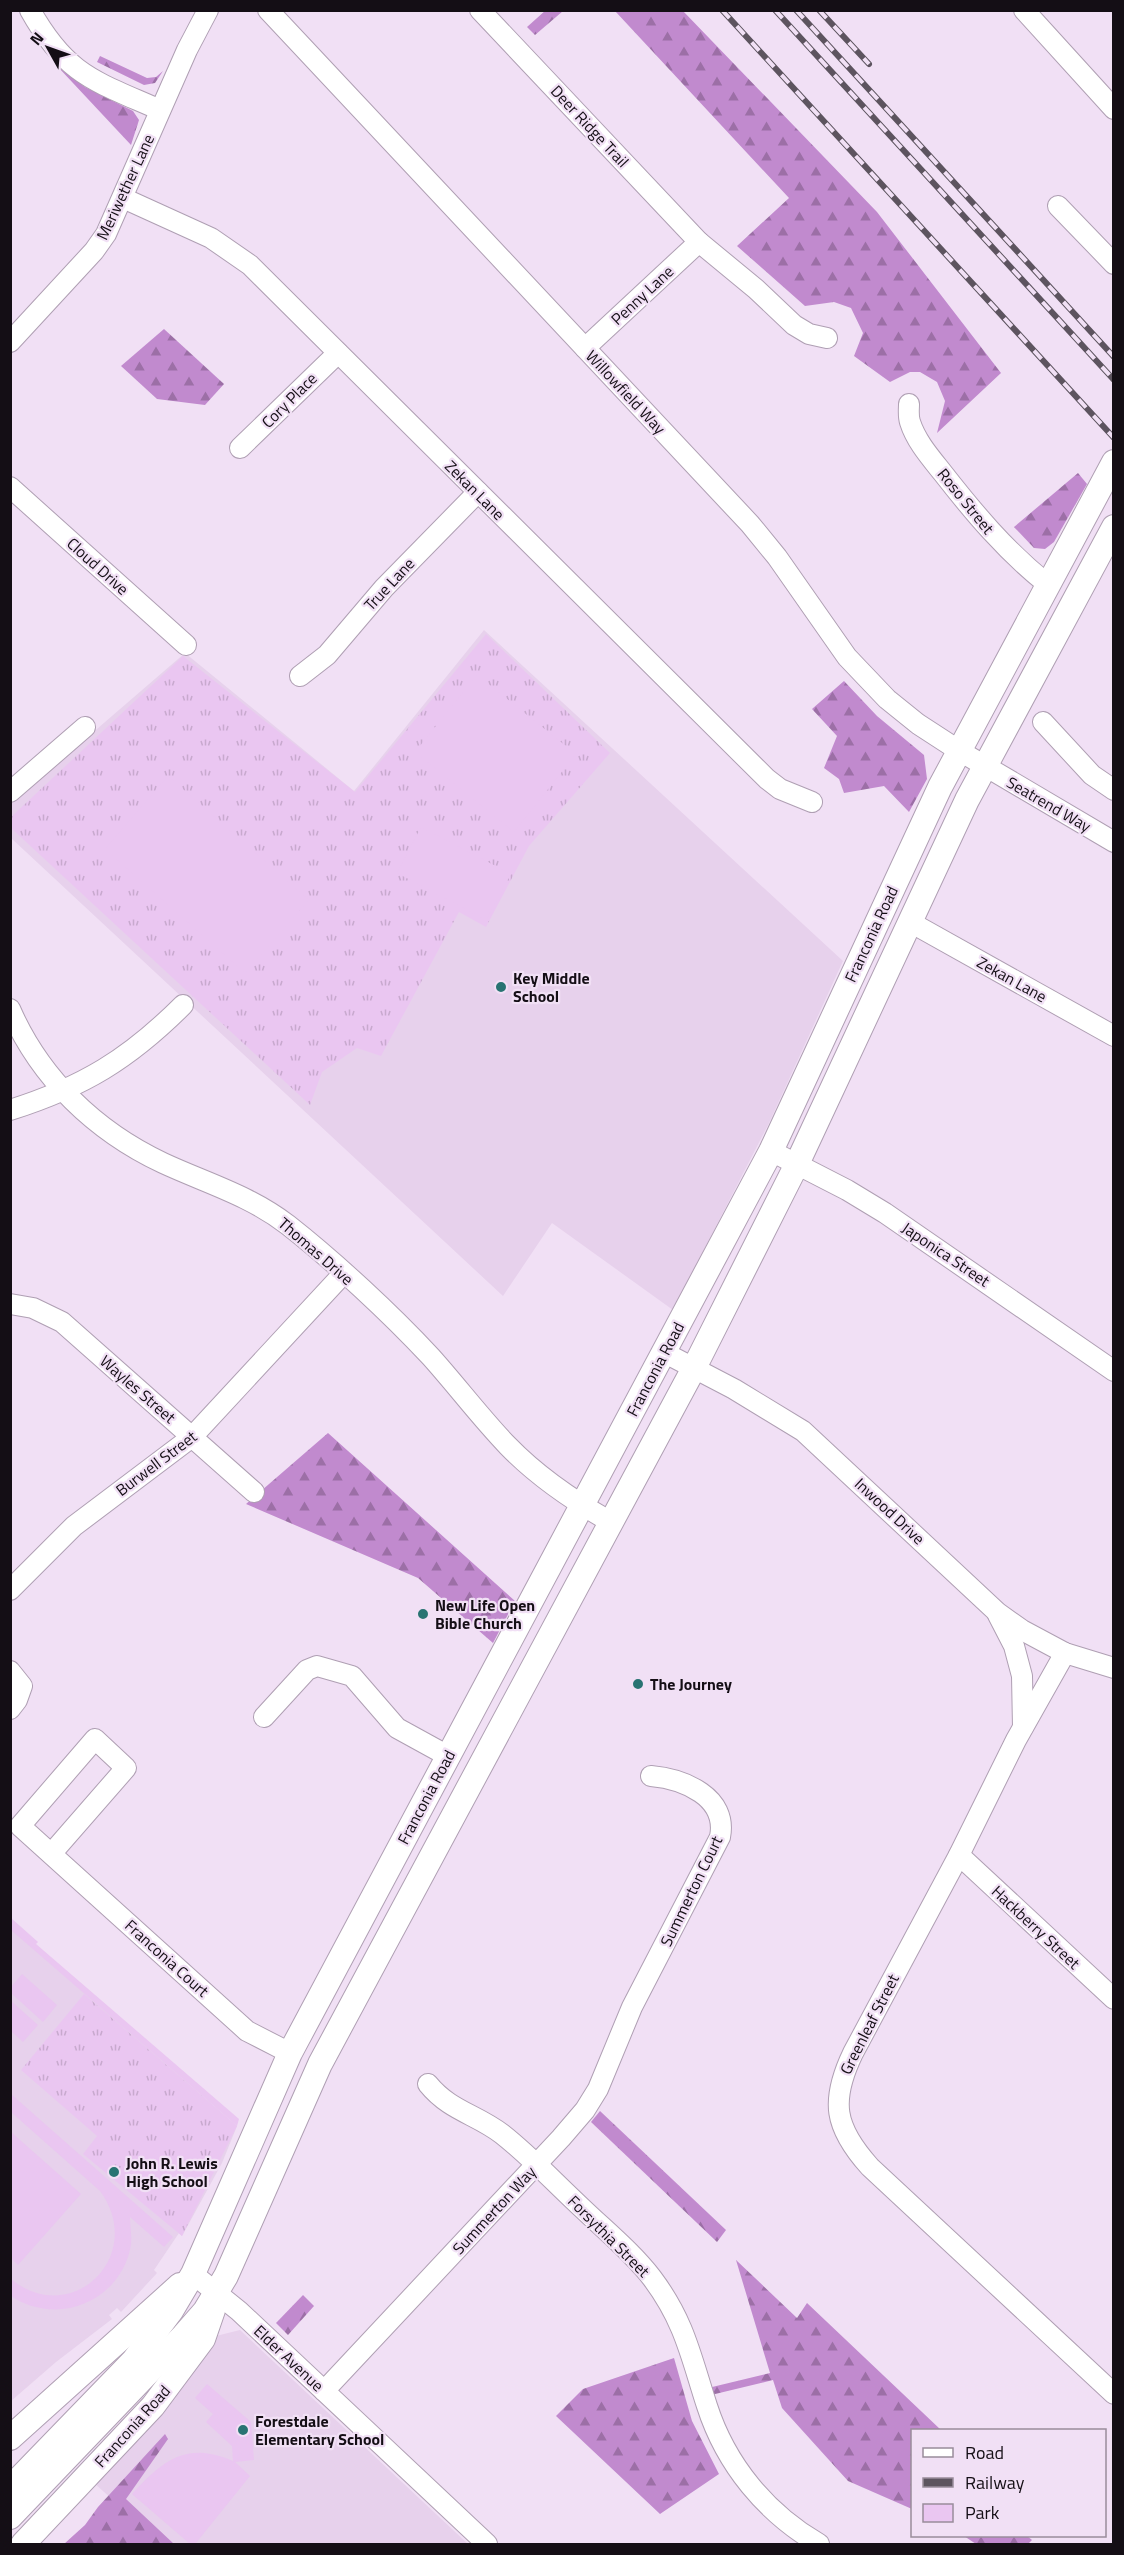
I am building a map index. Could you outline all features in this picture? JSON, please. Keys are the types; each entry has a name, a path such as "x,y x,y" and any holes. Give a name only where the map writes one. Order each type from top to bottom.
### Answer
{"main road":[{"name":"Franconia Road","path":"10,2488 134,2360 171,2311 193,2274 290,2053 771,1151 958,750 1046,583 1111,467"},
{"name":"Franconia Road","path":"10,2517 184,2335 216,2293 234,2258 320,2064 609,1521 694,1368 797,1164 985,766 1113,527"},
{"path":"481,1694 506,1715"},
{"name":"Franconia Road","path":"10,2438 193,2274"},
{"name":"Franconia Road","path":"23,2544 153,2406 188,2362 212,2321 216,2293"}],"street":[{"path":"30,10 45,36 69,63 97,82 160,110"},
{"name":"Meriwether Lane","path":"10,342 94,251 106,234 198,26 208,10"},
{"name":"Willowfield Way","path":"268,10 750,524 777,557 864,677 918,724 985,766"},
{"name":"Deer Ridge Trail","path":"480,10 699,242 756,289 794,325 809,334 827,338"},
{"path":"1023,10 1113,109"},
{"name":"Zekan Lane","path":"123,198 211,238 234,252 338,352 767,779 780,789 812,802"},
{"path":"1058,206 1110,252"},
{"name":"Penny Lane","path":"585,348 699,242"},
{"name":"Cory Place","path":"240,448 338,352"},
{"name":"Roso Street","path":"909,404 909,421 918,440 933,461 990,531 1020,562 1046,583"},
{"name":"Cloud Drive","path":"10,487 186,645"},
{"name":"True Lane","path":"300,676 327,655 384,588 478,492"},
{"path":"1043,722 1092,775 1113,790"},
{"path":"10,792 86,727"},
{"name":"Seatrend Way","path":"985,766 1113,842"},
{"name":"Zekan Lane","path":"910,922 1113,1036"},
{"path":"10,1110 64,1091 99,1074 158,1030 183,1005"},
{"name":"Thomas Drive","path":"10,1009 31,1048 64,1091 100,1125 132,1147 165,1163 226,1187 268,1211 343,1274 421,1347 520,1458 581,1506 609,1521"},
{"name":"Japonica Street","path":"771,1151 885,1213 1113,1371"},
{"name":"Burwell Street","path":"10,1590 74,1526 192,1437 343,1274"},
{"name":"Wayles Street","path":"10,1304 33,1308 62,1322 254,1492"},
{"name":"Inwood Drive","path":"665,1353 768,1408 803,1431 996,1611 1022,1630 1065,1653 1113,1668"},
{"path":"996,1611 1014,1646 1022,1676 1023,1727"},
{"name":"Greenleaf Street","path":"1065,1653 1023,1727 959,1855 843,2074 837,2096 838,2114 850,2144 870,2167 1113,2394"},
{"path":"264,1717 308,1670 317,1666 352,1676 397,1728 448,1756"},
{"path":"10,1671 22,1686 17,1700 10,1709"},
{"name":"Franconia Court","path":"51,1854 126,1768 95,1739 20,1826 51,1854 247,2031 290,2053"},
{"name":"Summerton Court","path":"632,2007 720,1837 723,1824 714,1804 704,1795 679,1780 651,1776"},
{"name":"Hackberry Street","path":"959,1855 1113,1999"},
{"name":"Summerton Way","path":"324,2391 585,2110 594,2095 632,2007"},
{"name":"Forsythia Street","path":"428,2084 440,2099 499,2132 651,2276 676,2315 688,2341 707,2407 729,2455 764,2501 790,2525 819,2544"},
{"name":"Elder Avenue","path":"193,2274 324,2391 487,2544"}],"shaded area":[{"name":"Key Middle School","path":"484,630 843,961 769,1123 673,1310 552,1223 503,1296 11,838 10,804 185,653 354,791"},
{"name":"John R. Lewis High School","path":"11,1929 237,2126 222,2163 182,2236 179,2233 154,2270 157,2273 121,2312 117,2308 109,2315 112,2319 56,2362 11,2401"},
{"name":"Forestdale Elementary School","path":"240,2330 468,2544 162,2544 94,2483 212,2337"}],"green space":[{"path":"546,10 563,11 535,35 527,27"},
{"path":"615,11 683,11 877,212 1001,373 937,433 945,401 937,382 920,372 910,372 890,382 854,356 863,333 851,308 834,302 805,306 737,246 789,198"},
{"path":"100,56 147,78 156,77 163,71 155,83 144,85 97,62"},
{"path":"58,67 85,87 133,111 139,120 131,145"},
{"path":"164,329 224,384 205,405 157,399 121,366"},
{"path":"1078,473 1087,484 1054,542 1045,549 1034,548 1014,527"},
{"path":"486,634 610,753 529,846 486,927 459,912 381,1056 357,1048 322,1072 310,1105 11,828 10,818 183,656 355,792"},
{"path":"477,675 576,754 514,832 415,752"},
{"path":"844,681 877,716 924,755 927,779 909,812 884,786 844,793 839,779 824,768 837,736 812,709"},
{"path":"168,776 309,900 245,973 105,849"},
{"path":"421,827 511,874 486,920 397,873"},
{"path":"328,1433 515,1601 493,1643 418,1578 246,1504"},
{"path":"11,1918 38,1942 36,1944 239,2119 237,2126 11,1930"},
{"path":"22,1974 57,2005 43,2022 11,1993 11,1987"},
{"path":"84,1994 237,2126 182,2236 83,2154 97,2136 21,2070"},
{"path":"11,2001 38,2025 23,2042 11,2031"},
{"path":"11,2094 173,2237 164,2247 130,2217 131,2245 125,2265 101,2294 84,2304 67,2309 48,2309 29,2305 11,2296 11,2279 34,2292 57,2295 78,2290 96,2278 109,2260 115,2239 112,2215 100,2191 11,2112"},
{"path":"600,2111 726,2230 717,2242 591,2122"},
{"path":"11,2132 81,2194 18,2265 11,2258"},
{"path":"736,2260 797,2318 807,2303 940,2429 911,2429 911,2509 848,2481 782,2408 773,2380 711,2395 708,2388 770,2373"},
{"path":"303,2295 314,2306 288,2335 276,2323"},
{"path":"674,2358 692,2421 719,2474 660,2514 556,2416 583,2389"},
{"path":"207,2384 251,2422 254,2460 235,2462 250,2476 196,2543 190,2544 132,2494 166,2463 189,2453 217,2455 233,2461 232,2446 206,2422 213,2414 195,2398"},
{"path":"165,2434 168,2439 126,2499 174,2544 64,2544 85,2525 98,2507"},
{"path":"966,2537 1028,2537 1032,2540 1028,2544 976,2544"}],"railway":[{"path":"722,10 1114,438"},
{"path":"775,10 1114,380"},
{"path":"796,10 1114,357"},
{"path":"819,10 869,64"}],"place":[{"name":"Key Middle School","path":"501,987"},
{"name":"New Life Open Bible Church","path":"423,1614"},
{"name":"The Journey","path":"638,1684"},
{"name":"John R. Lewis High School","path":"114,2172"},
{"name":"Forestdale Elementary School","path":"243,2430"}]}
